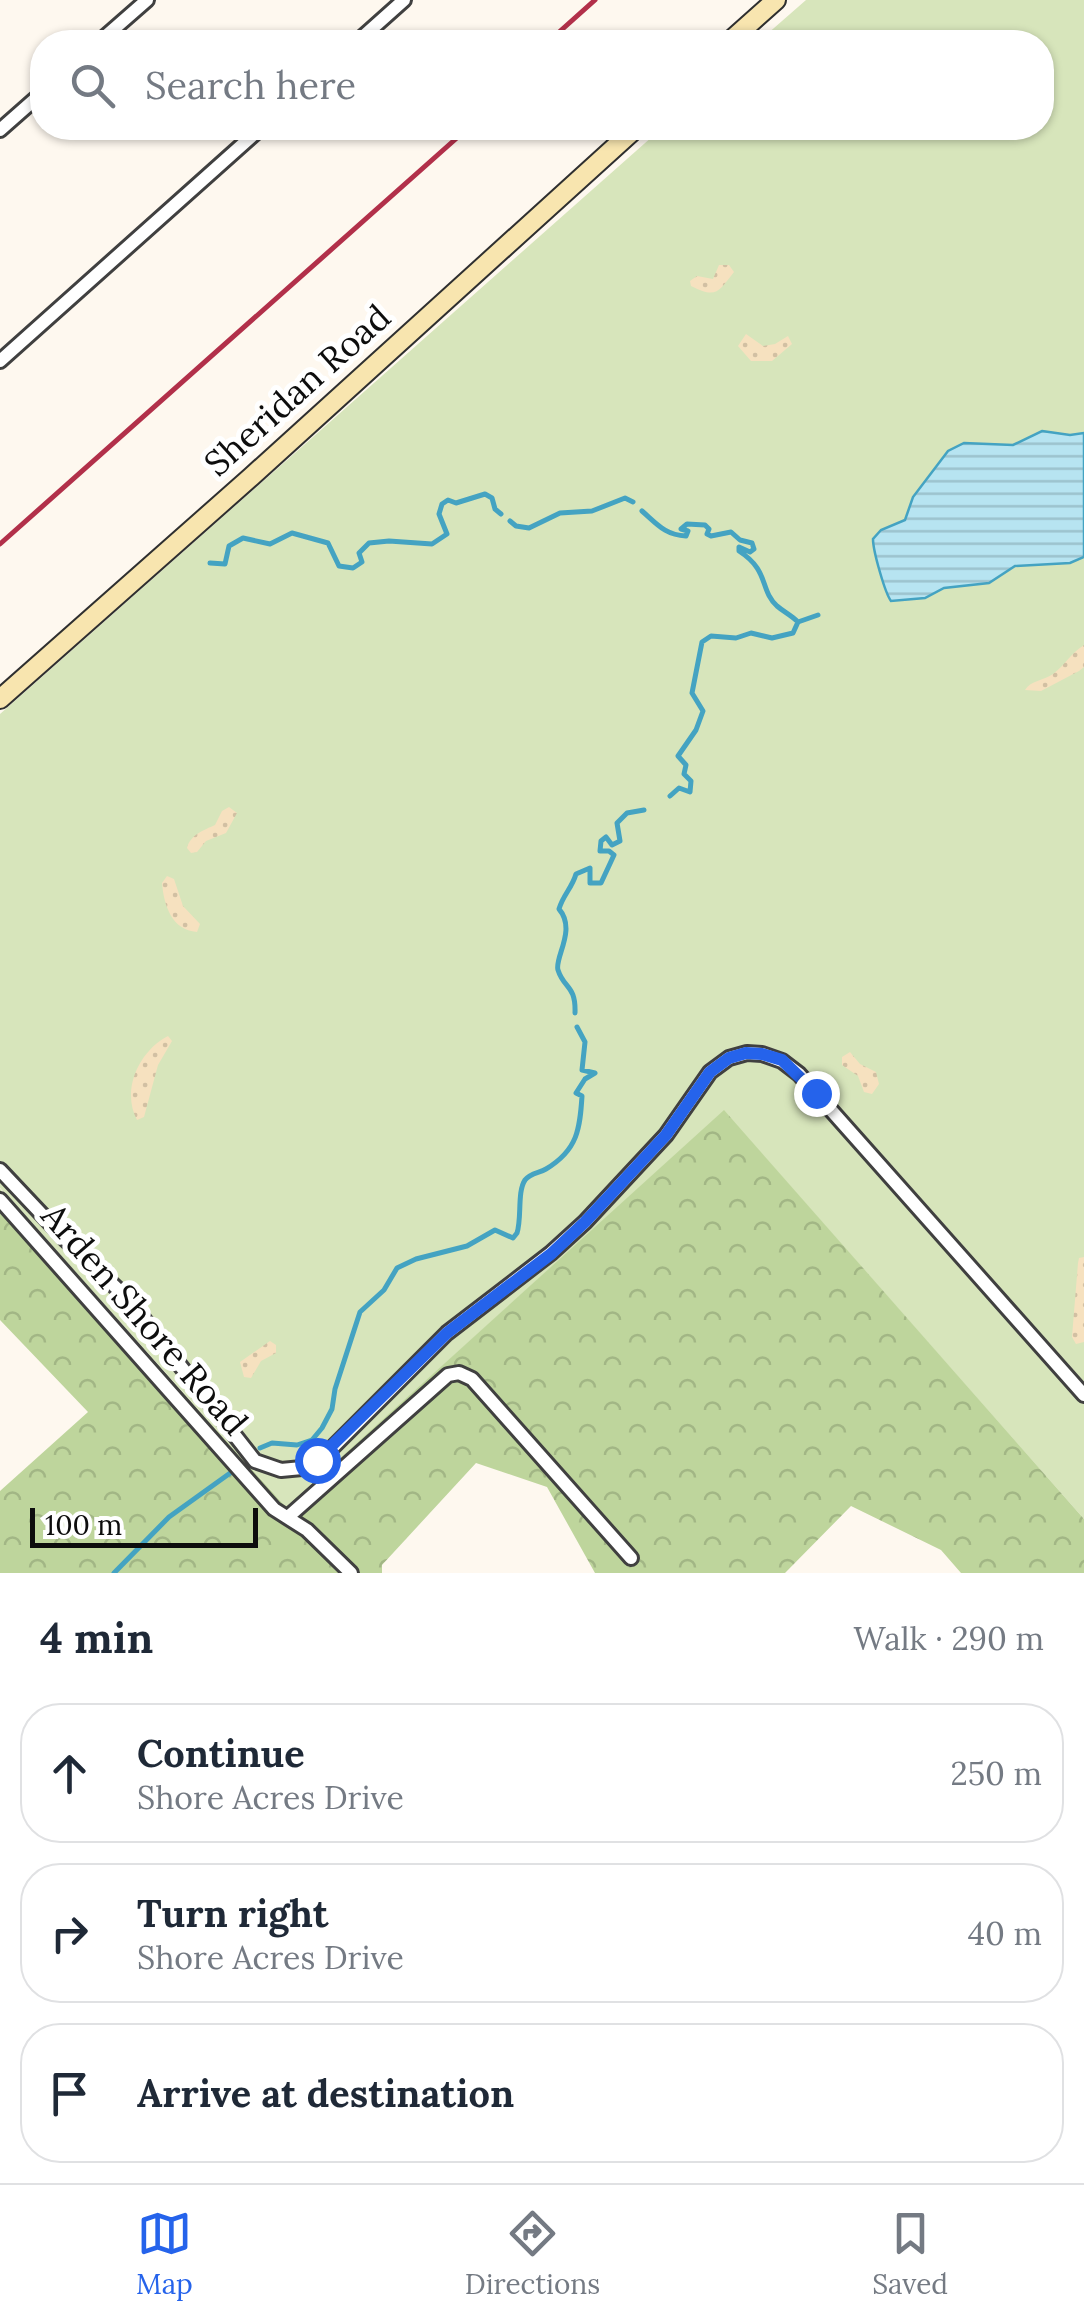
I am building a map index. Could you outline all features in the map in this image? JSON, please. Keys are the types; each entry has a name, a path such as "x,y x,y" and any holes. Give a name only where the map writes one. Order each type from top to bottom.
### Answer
{"main road":[{"path":"743,30 776,0"},
{"name":"Sheridan Road","path":"0,699 623,140"}],"street":[{"path":"113,30 147,0"},
{"path":"370,30 404,0"},
{"path":"0,130 30,104"},
{"path":"0,361 248,140"},
{"path":"0,1170 128,1298 256,1460 281,1470 302,1468 331,1449 447,1333 551,1254 585,1222 666,1135 710,1072 729,1058 762,1054 782,1060 799,1074 1084,1395"},
{"name":"Arden Shore Road","path":"0,1200 274,1509 316,1538 351,1573"},
{"path":"288,1518 448,1374 465,1374 631,1558"}],"green space":[{"path":"806,0 1084,0 1084,1519 724,1111 286,1507 0,1188 0,714 648,140 1054,140 1054,30 772,30"},
{"path":"724,1110 1084,1519 1084,1573 961,1573 941,1550 851,1506 785,1573 595,1573 547,1487 476,1463 382,1565 382,1573 0,1573 0,1491 88,1412 0,1320 0,1189 286,1507"}],"sand":[{"path":"719,265 729,265 734,272 720,289 712,293 691,286 690,281 697,276 713,279"},
{"path":"746,334 763,346 788,336 792,344 772,361 751,361 738,346"},
{"path":"1084,645 1084,667 1079,671 1041,691 1025,690 1053,674"},
{"path":"229,807 237,813 226,833 191,853 187,848 191,840 215,825 222,811"},
{"path":"167,876 174,879 183,906 200,924 197,932 181,927 171,915 162,883"},
{"path":"168,1036 172,1041 158,1065 144,1117 137,1120 131,1096 136,1072 149,1051"},
{"path":"850,1052 860,1064 876,1072 879,1084 872,1094 864,1092 858,1076 842,1065 842,1057"},
{"path":"1084,1257 1084,1342 1076,1344 1072,1337 1078,1263"},
{"path":"270,1341 276,1345 276,1353 261,1361 251,1378 244,1377 240,1362"}],"water":[{"path":"1042,431 1084,433 1084,557 1070,563 1015,566 989,583 944,588 925,598 891,601 873,539 881,530 905,520 913,497 948,451 964,443 1013,445"}],"waterway":[{"path":"210,563 225,564 229,546 243,538 270,544 292,533 328,543 339,566 353,568 362,562 359,553 369,543 432,544 447,534 439,514 448,500 456,503 485,494 501,514"},
{"path":"510,521 529,528 560,513 592,511 625,498 633,502"},
{"path":"642,511 672,534 686,536 688,531 681,529 687,524 705,525 711,536 731,532 752,543 754,549 750,552 739,547 739,551 760,573 771,600 798,622"},
{"path":"670,796 679,788 690,792 691,781 684,774 686,765 678,756 696,730 703,711 692,693 702,642 711,636 736,638 751,633 772,638 793,633 798,622 818,615"},
{"path":"575,1013 572,992 558,970 566,926 559,909 576,874 590,868 590,883 601,883 614,855 600,851 601,841 606,837 612,845 620,841 617,823 627,813 644,810"},
{"path":"260,1448 272,1443 297,1445 312,1440 322,1428 332,1409 360,1312 384,1290 397,1268 467,1246 495,1230 513,1238 517,1233 525,1180 557,1162 571,1146 581,1108 582,1096 576,1093 585,1079 595,1073 582,1070 585,1042 577,1027"},
{"path":"114,1573 169,1517 233,1471"}],"railway":[{"path":"561,30 595,0"},
{"path":"0,544 454,140"}],"route":[{"path":"317,1460 447,1333 551,1254 585,1222 666,1135 710,1072 729,1058 746,1053 782,1060 816,1093"}]}
